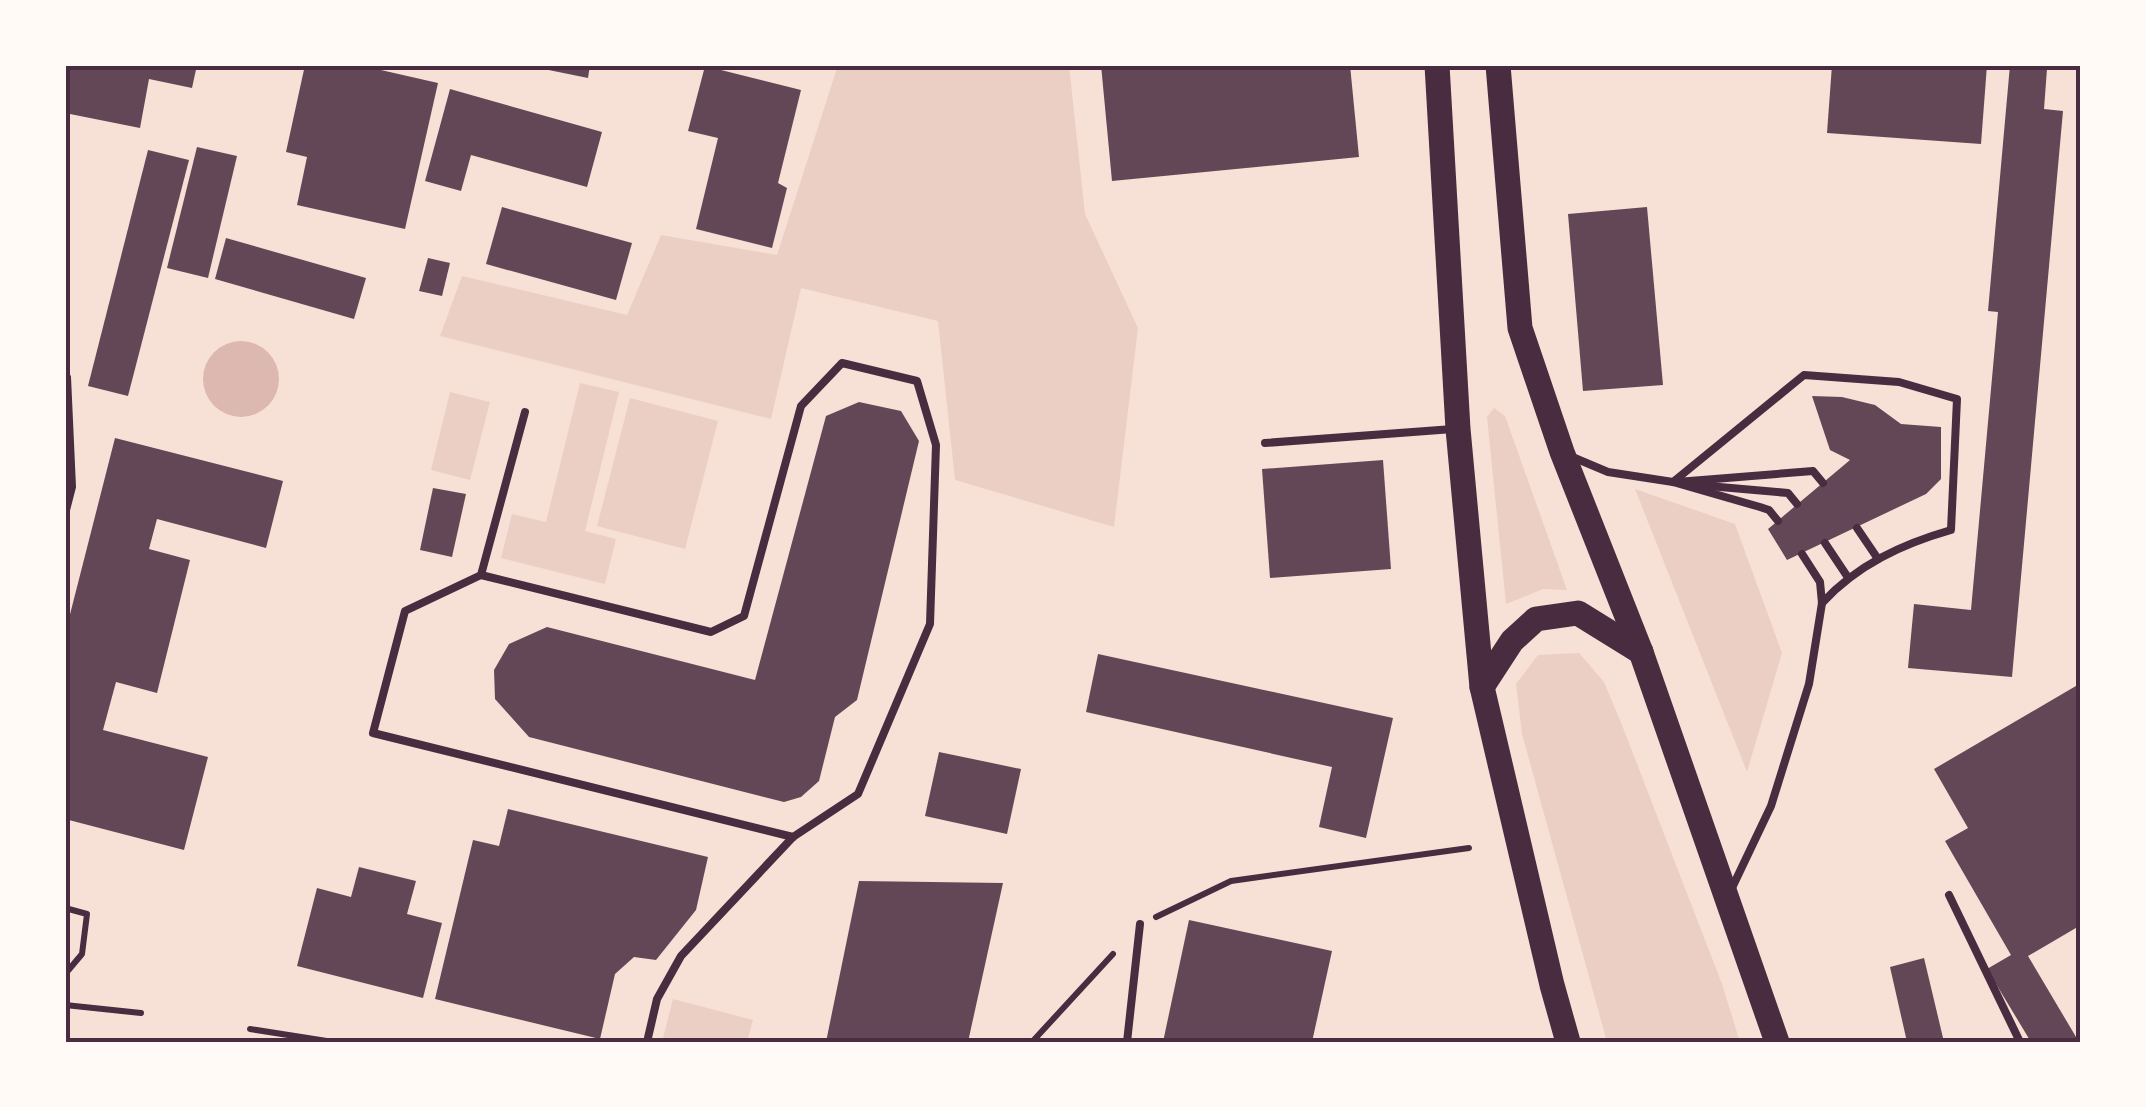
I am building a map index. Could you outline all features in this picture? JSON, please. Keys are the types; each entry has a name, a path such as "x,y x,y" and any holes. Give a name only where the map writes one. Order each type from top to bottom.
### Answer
{"main road":[{"path":"1436,65 1458,429 1482,687 1568,1042"},
{"path":"1498,65 1520,328 1562,452 1642,652 1777,1042"},
{"path":"1482,687 1512,641 1536,619 1578,613 1642,652"}],"lane":[{"path":"648,1042 657,999 681,956 793,836 858,794 930,624 936,445 917,381 842,363 801,406 744,616 711,632 481,575 405,610 374,733 793,836"},
{"path":"1673,482 1804,374 1899,382 1958,399 1951,530 1913,540 1847,576 1822,603"},
{"path":"481,575 524,412"},
{"path":"1265,442 1458,429"},
{"path":"1562,452 1608,472 1788,493 1797,504"},
{"path":"1673,482 1813,471 1823,483"},
{"path":"1673,482 1769,510 1778,521"},
{"path":"1857,528 1878,560"},
{"path":"1825,543 1847,576"},
{"path":"1728,899 1772,806 1809,684 1822,603 1820,582 1802,554"},
{"path":"1949,895 2020,1042"},
{"path":"1128,1042 1140,924"}],"path":[{"path":"65,371 73,487 65,518"},
{"path":"1032,1042 1140,924 1232,881 1469,848"},
{"path":"65,908 87,914 82,954 66,972 65,983"},
{"path":"65,1004 141,1013"},
{"path":"250,1029 332,1042"}],"shaded area":[{"path":"838,65 1069,65 1085,214 1138,328 1114,527 955,480 938,321 801,288 771,419 440,336 462,276 627,315 661,235 777,255"},
{"path":"241,341 268,352 279,379 268,406 241,417 214,406 203,379 214,352"},
{"path":"580,383 619,392 585,531 616,539 605,584 501,558 512,514 546,522"},
{"path":"450,392 490,402 470,480 431,470"},
{"path":"630,398 718,421 685,549 597,526"},
{"path":"1494,408 1505,416 1567,590 1543,589 1506,604 1487,417"},
{"path":"1635,489 1735,524 1782,653 1747,772"},
{"path":"1579,653 1604,682 1622,725 1722,984 1740,1042 1607,1042 1522,734 1516,684 1538,655"},
{"path":"673,999 753,1020 747,1042 662,1042"}],"building":[{"path":"65,65 197,65 192,88 149,79 140,128 65,113"},
{"path":"305,65 359,65 438,83 405,229 297,205 307,157 286,152"},
{"path":"524,65 590,65 588,78"},
{"path":"1101,65 1350,65 1359,157 1112,181"},
{"path":"1832,65 1987,65 1981,144 1827,133"},
{"path":"2010,65 2047,69 2044,109 2063,111 2012,677 1908,668 1914,604 1971,610 1998,312 1988,311"},
{"path":"705,66 801,90 778,183 787,188 772,248 696,229 718,138 688,131"},
{"path":"450,89 602,132 587,187 471,155 461,191 425,181"},
{"path":"197,147 237,156 208,278 167,268"},
{"path":"148,150 189,160 128,396 88,386"},
{"path":"502,207 632,243 616,300 486,264"},
{"path":"1647,207 1663,385 1583,391 1568,214"},
{"path":"226,238 366,278 354,319 215,279"},
{"path":"428,258 450,263 442,296 419,291"},
{"path":"1812,396 1842,397 1875,405 1901,424 1941,427 1941,479 1926,494 1787,560 1768,529 1850,460 1830,450"},
{"path":"859,402 901,411 919,441 857,700 835,717 819,781 801,797 784,802 529,737 495,699 494,670 509,644 547,627 755,680 826,416"},
{"path":"115,438 283,481 266,548 157,519 149,549 190,560 157,693 116,682 103,730 208,757 184,850 65,819 65,634"},
{"path":"1383,460 1391,569 1270,578 1262,469"},
{"path":"433,488 466,494 452,557 420,550"},
{"path":"1098,654 1393,718 1366,838 1319,827 1332,767 1086,712"},
{"path":"2081,683 2081,925 2028,956 2079,1042 2031,1042 1987,969 2011,955 1945,841 1968,828 1934,769"},
{"path":"939,752 1021,769 1007,834 925,816"},
{"path":"508,809 708,857 696,910 656,960 634,957 615,974 600,1039 435,999 473,840 499,846"},
{"path":"359,867 416,881 407,914 442,923 423,998 297,966 317,888 351,897"},
{"path":"859,881 1003,883 968,1042 826,1042"},
{"path":"1189,920 1332,951 1312,1042 1163,1042"},
{"path":"1924,958 1944,1042 1907,1042 1890,967"}]}
